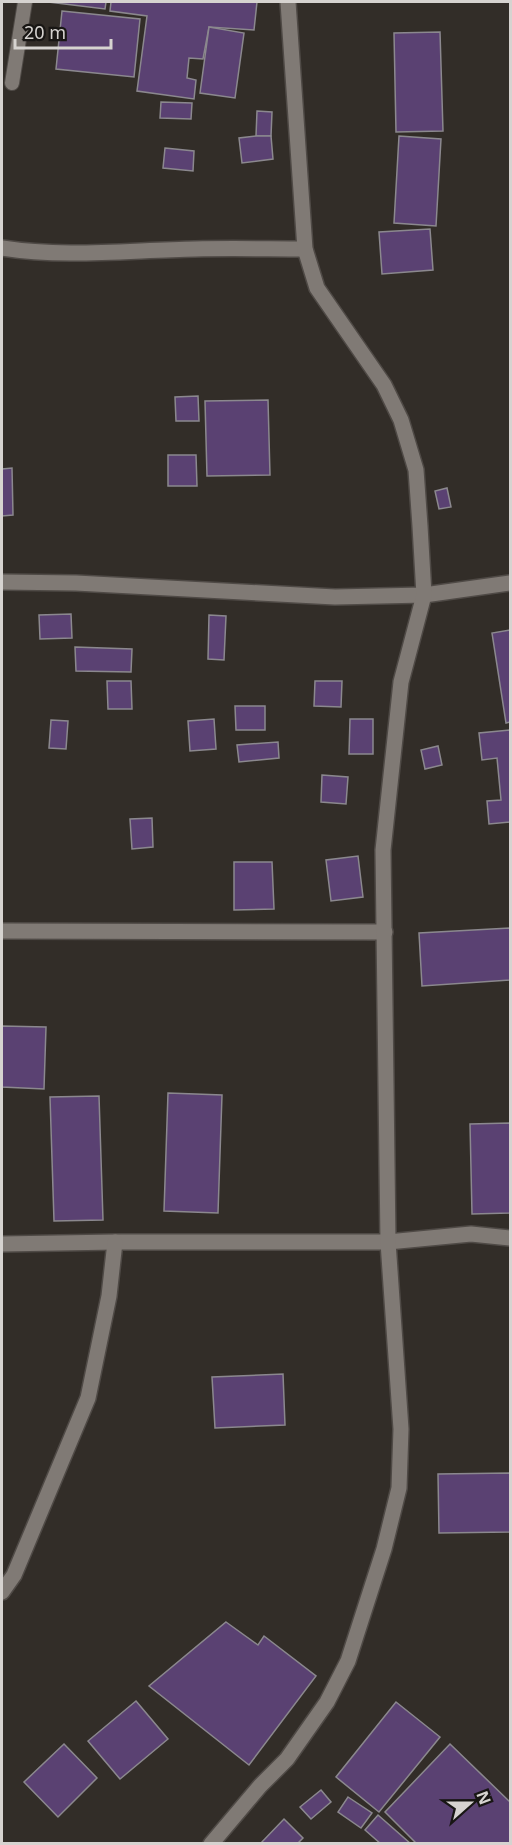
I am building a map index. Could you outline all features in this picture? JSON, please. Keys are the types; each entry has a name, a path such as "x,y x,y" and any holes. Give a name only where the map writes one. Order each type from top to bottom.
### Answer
{"street":[{"path":"211,1844 260,1786 287,1759 327,1702 348,1661 384,1549 399,1488 401,1429 388,1242 383,850 401,682 424,596 416,470 401,420 384,385 317,288 305,249 288,2"},
{"path":"2,248 31,253 305,249"},
{"path":"2,582 76,583 335,597 424,596 510,583"},
{"path":"2,931 385,932"},
{"path":"2,1244 388,1242 471,1234 510,1239"},
{"path":"2,1592 14,1575 88,1398 109,1296 115,1242"}],"lane":[{"path":"12,83 25,2"}],"building":[{"path":"48,2 106,2 105,9"},
{"path":"111,2 257,2 254,30 209,27 203,59 189,58 187,78 196,80 194,99 137,91 147,16 110,11"},
{"path":"62,11 140,19 134,77 56,69"},
{"path":"209,27 244,33 235,98 200,93"},
{"path":"440,32 443,131 396,132 394,33"},
{"path":"161,102 192,103 191,119 160,118"},
{"path":"257,111 272,112 271,136 256,136"},
{"path":"271,136 273,159 242,163 239,138"},
{"path":"399,136 441,139 436,226 394,223"},
{"path":"165,148 194,151 193,171 163,168"},
{"path":"430,229 433,270 382,274 379,232"},
{"path":"198,396 199,421 176,421 175,397"},
{"path":"268,400 270,475 207,476 205,401"},
{"path":"168,455 196,455 197,486 168,486"},
{"path":"12,468 13,515 2,516 2,469"},
{"path":"447,488 451,507 439,509 435,491"},
{"path":"71,614 72,638 40,639 39,615"},
{"path":"209,615 226,616 224,660 208,659"},
{"path":"510,630 510,722 506,723 492,633"},
{"path":"75,647 132,649 131,672 76,671"},
{"path":"107,681 131,681 132,709 108,709"},
{"path":"315,681 342,681 341,707 314,706"},
{"path":"235,706 265,706 265,730 236,730"},
{"path":"214,719 216,749 190,751 188,721"},
{"path":"350,719 373,719 373,754 349,754"},
{"path":"51,720 68,721 66,749 49,748"},
{"path":"510,730 510,822 489,824 487,801 501,800 497,758 482,760 479,733"},
{"path":"278,742 279,758 239,762 237,745"},
{"path":"438,746 442,765 425,769 421,750"},
{"path":"322,775 348,777 346,804 321,802"},
{"path":"152,818 153,847 132,849 130,819"},
{"path":"358,856 363,897 331,901 326,860"},
{"path":"234,862 272,862 274,909 234,910"},
{"path":"510,928 510,980 422,986 419,933"},
{"path":"2,1026 46,1027 44,1089 2,1087"},
{"path":"168,1093 222,1095 218,1213 164,1211"},
{"path":"99,1096 103,1220 54,1221 50,1097"},
{"path":"510,1123 510,1213 472,1214 470,1124"},
{"path":"283,1374 285,1425 215,1428 212,1377"},
{"path":"510,1473 510,1532 439,1533 438,1474"},
{"path":"226,1622 258,1645 264,1636 316,1676 249,1765 149,1686"},
{"path":"136,1701 168,1739 120,1779 88,1741"},
{"path":"396,1702 440,1737 379,1812 336,1777"},
{"path":"64,1744 97,1778 58,1817 24,1782"},
{"path":"450,1744 510,1802 510,1844 417,1844 385,1812"},
{"path":"321,1790 331,1802 311,1819 300,1807"},
{"path":"348,1797 372,1813 361,1828 338,1812"},
{"path":"378,1815 411,1844 381,1844 365,1830"},
{"path":"284,1819 303,1838 297,1844 260,1844"}]}
